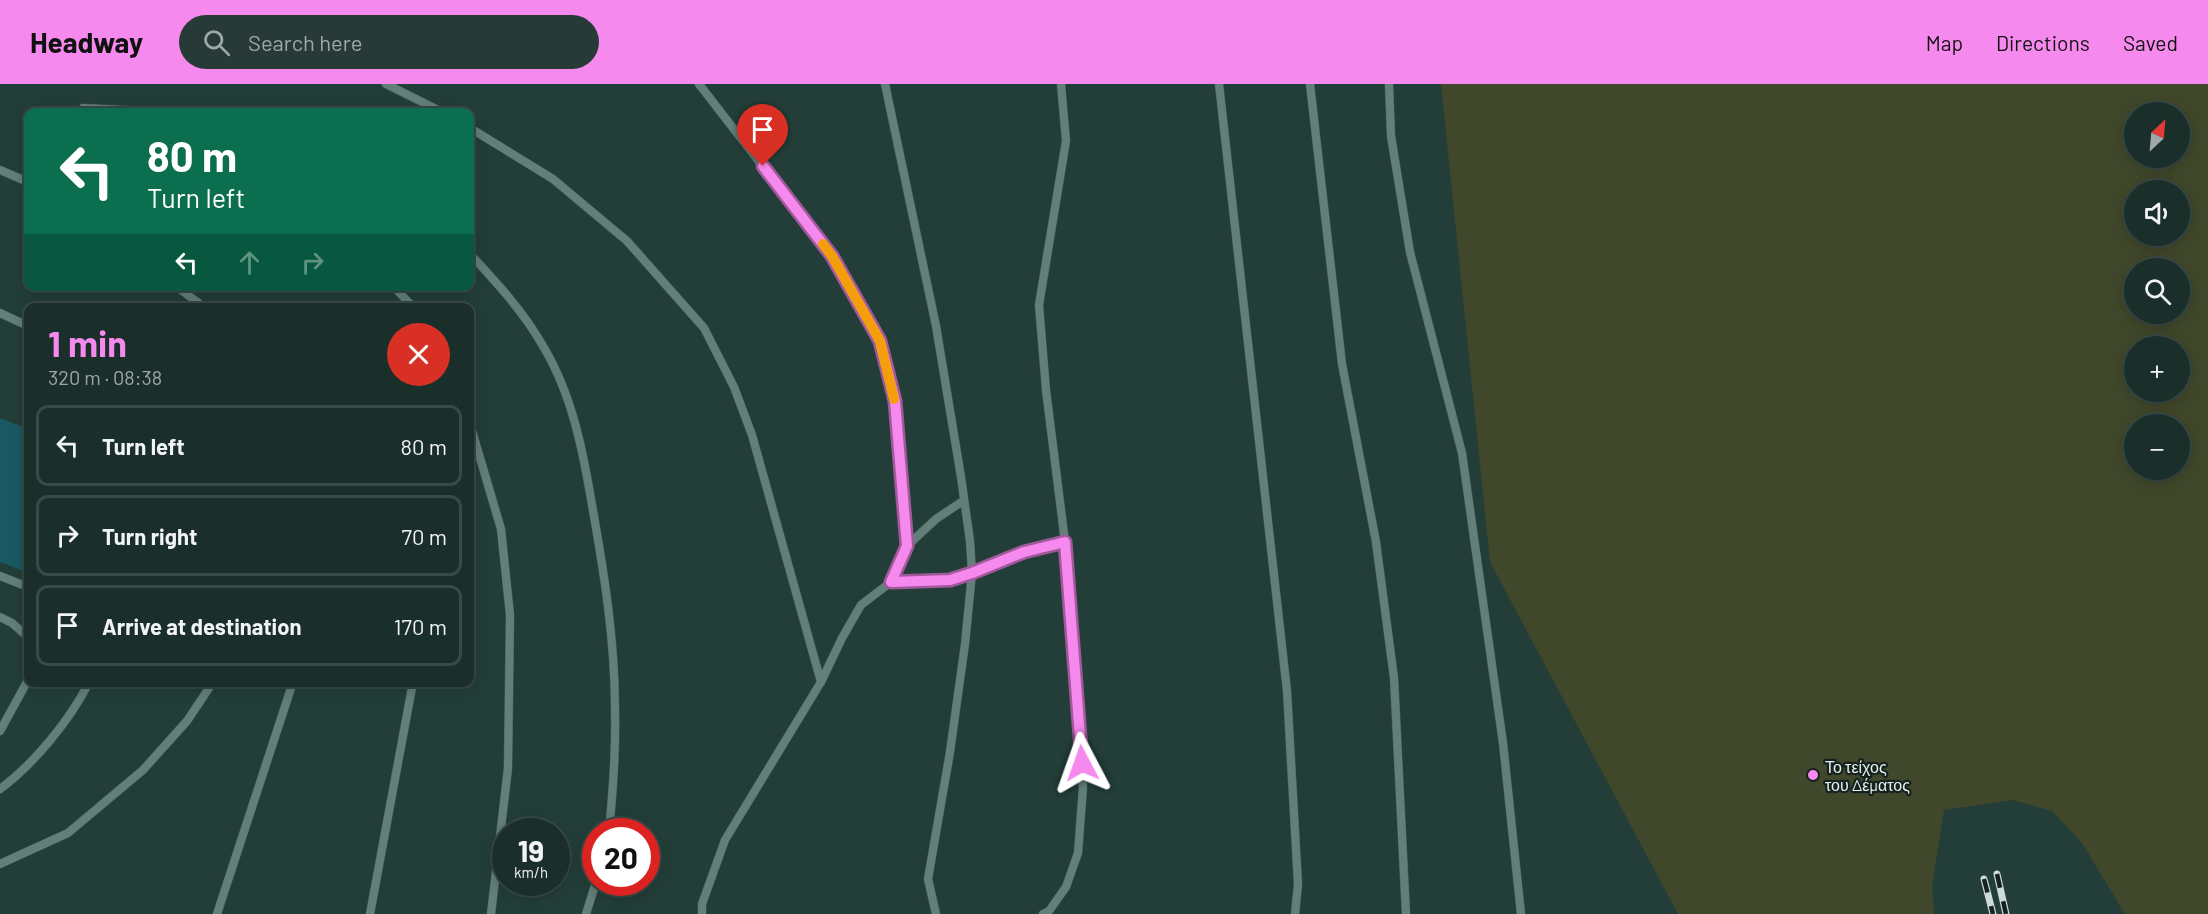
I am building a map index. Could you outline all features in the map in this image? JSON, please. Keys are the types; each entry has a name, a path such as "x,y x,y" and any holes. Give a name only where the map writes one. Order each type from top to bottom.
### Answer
{"lane":[{"path":"386,84 434,108"},
{"path":"699,84 832,256 880,341 895,401 907,546"},
{"path":"885,84 936,326 961,477 972,573 966,644 951,752 928,879 936,914"},
{"path":"1042,914 1049,911 1066,887 1078,853 1083,787 1065,542 1046,390 1039,304 1066,141 1061,84"},
{"path":"1219,84 1287,691 1298,884 1295,914"},
{"path":"1310,84 1342,364 1376,542 1394,678 1406,914"},
{"path":"1389,84 1391,136 1410,252 1462,453 1503,743 1521,914"},
{"path":"474,130 553,178 627,241 704,328 734,387 752,435 821,682"},
{"path":"0,170 24,180"},
{"path":"474,258 508,294 544,346 563,386 582,447 602,558 611,634 615,708 610,818"},
{"path":"183,291 198,303"},
{"path":"398,291 409,303"},
{"path":"0,313 24,324"},
{"path":"474,438 501,529 510,615 508,768 491,914"},
{"path":"702,914 702,904 725,840 821,682 861,605 891,582 907,546 936,519 963,501"},
{"path":"891,582 950,580 1024,552 1065,542"},
{"path":"0,576 24,585"},
{"path":"0,617 12,623 24,634"},
{"path":"0,732 24,687"},
{"path":"0,789 42,751 86,687"},
{"path":"0,864 68,833 77,826 143,770 187,721 210,687"},
{"path":"217,914 291,687"},
{"path":"370,914 412,687"},
{"path":"586,914 592,896"}],"green space":[{"path":"1441,84 2208,84 2208,914 2125,914 2082,843 2052,811 2013,800 1944,810 1932,886 1934,914 1678,914 1490,562"}],"building":[{"path":"0,418 24,427 24,571 0,562"}],"railway":[{"path":"1997,874 2006,914"},
{"path":"1984,879 1993,914"}],"slow traffic":[{"path":"823,244 880,341 894,399"}],"place":[{"name":"Το τείχος του Δέματος","path":"1813,775"}],"route":[{"path":"763,166 832,256 880,341 895,401 907,546 891,582 950,580 1024,552 1065,542 1082,763"}]}
